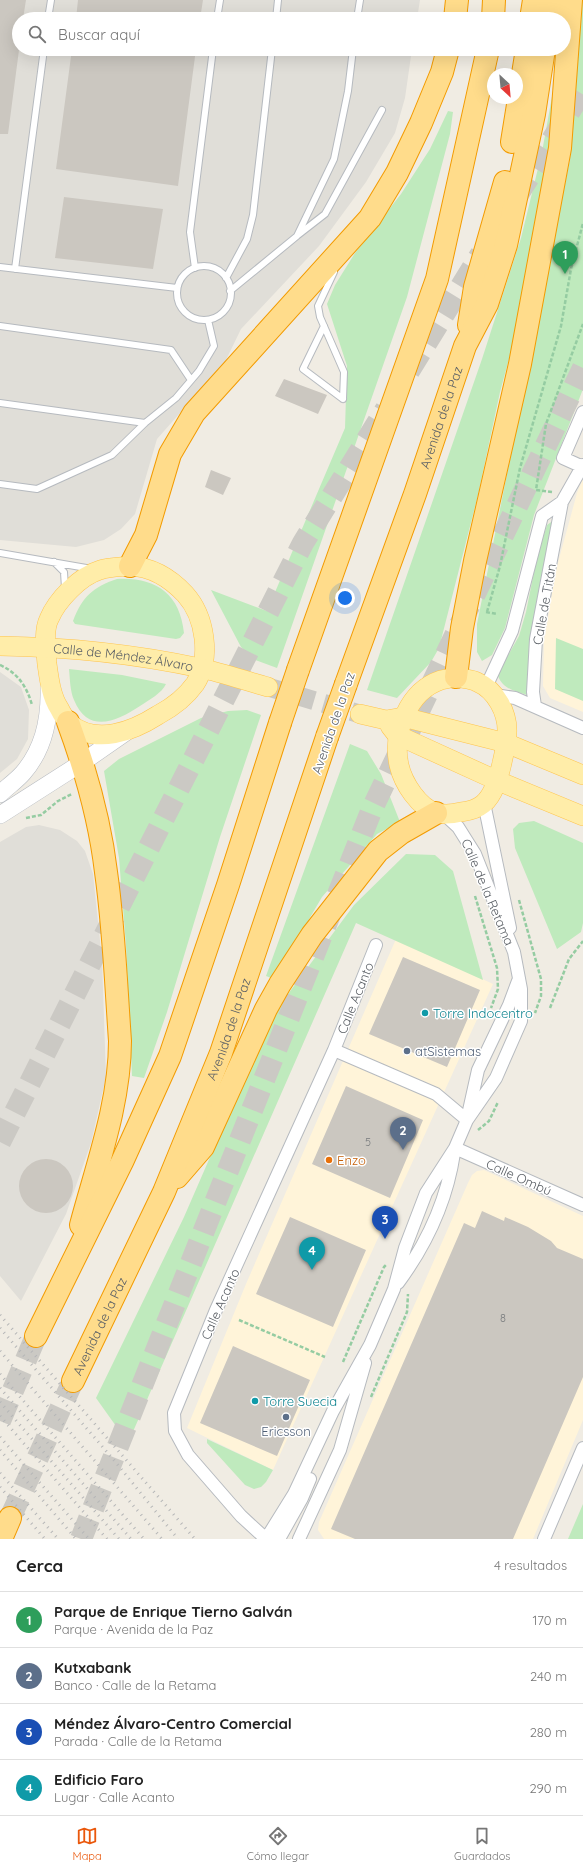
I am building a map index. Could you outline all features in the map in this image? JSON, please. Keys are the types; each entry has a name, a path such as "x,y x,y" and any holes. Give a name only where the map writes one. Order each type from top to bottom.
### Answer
{"highway":[{"path":"456,12 457,0"},
{"path":"493,12 494,0"},
{"path":"532,12 534,0"},
{"path":"550,12 551,0"},
{"path":"571,12 572,0"},
{"path":"130,566 146,535 170,454 194,413 344,249 370,218 397,173 442,72 446,56"},
{"path":"36,1336 68,1274 122,1162 170,1056 228,885 298,670 437,279 486,56"},
{"path":"465,346 475,287 504,188 518,115 526,56"},
{"name":"Avenida de la Paz","path":"73,1381 164,1192 221,1053 346,684 415,494 465,346 487,304 506,244 534,114 543,56"},
{"path":"456,677 462,628 474,561 520,364 560,148 567,56"},
{"path":"68,722 83,762 106,872 120,1041 120,1067 116,1094 68,1274"},
{"path":"164,1192 203,1147 266,1009 280,984 312,935 378,851 401,833 440,814"},
{"path":"1,1539 10,1518"}],"main road":[{"name":"Calle de Méndez Álvaro","path":"130,566 143,566 174,582 190,600 201,621 205,644 201,668 195,683 179,703 145,724 126,732 102,736 82,730 68,722 57,706 49,676 45,647 48,620 72,586 99,570 130,566"},
{"name":"Calle de Méndez Álvaro","path":"0,646 45,647 138,656 201,668 268,687"},
{"path":"456,677 476,682 490,691 504,711 506,722 506,743 498,781 484,803 470,811 440,814 418,800 399,767 397,751 398,735 394,718 413,702 425,689 440,680 456,677"},
{"path":"360,714 394,718 506,743 583,775"},
{"path":"398,735 498,781 583,816"}],"street":[{"name":"Calle de Titán","path":"535,706 533,692 536,640 562,502 583,466 563,458 583,412"},
{"name":"Calle de Titán","path":"490,691 512,631 542,516 562,502"},
{"path":"0,794 23,773 36,753 47,725 49,707 49,676"},
{"path":"490,691 515,698 583,728"},
{"path":"0,815 83,762 126,732"},
{"name":"Calle de la Retama","path":"467,1120 496,1078 521,1021 522,1001 519,978 499,871 484,803"},
{"name":"Calle de la Retama","path":"440,814 458,827 466,838 483,875 514,952"},
{"name":"Calle Acanto","path":"266,1539 242,1516 188,1455 175,1431 173,1422 174,1413 216,1310 334,1050 376,945"},
{"name":"Calle de la Retama","path":"266,1539 279,1521 294,1494 330,1416 370,1344 394,1289 405,1248 418,1211 426,1193 455,1148 467,1120 478,1070 509,1005 519,978"},
{"name":"Calle Acanto","path":"334,1050 436,1094 467,1120"},
{"name":"Calle de la Retama","path":"394,1289 418,1253 440,1207 452,1172 455,1148"},
{"name":"Calle Ombú","path":"455,1148 583,1205"},
{"name":"Calle de la Retama","path":"299,1539 340,1450 370,1344"},
{"path":"279,1539 302,1498 334,1424 341,1398"},
{"path":"544,1539 583,1448"},
{"path":"288,1523 289,1534 293,1539"}],"lane":[{"path":"49,12 51,0"},
{"path":"218,12 220,0"},
{"path":"277,12 278,0"},
{"path":"359,12 360,0"},
{"path":"15,269 43,56"},
{"path":"195,268 190,232 212,56"},
{"path":"226,278 247,239 253,215 271,56"},
{"path":"297,236 334,159 348,91 352,56"},
{"path":"230,291 325,214 382,110"},
{"path":"324,326 303,369 343,399 344,372 324,326 320,317 318,306 344,249"},
{"path":"0,267 177,288"},
{"path":"210,267 219,271 226,278 230,291 229,303 224,311 217,317 208,320 199,320 190,317 183,311 178,302 177,288 181,279 187,272 195,268 210,267"},
{"path":"0,484 37,489 112,456 145,423 176,398 199,371 214,346 208,320"},
{"path":"0,326 171,350 191,380"},
{"path":"0,403 145,423"},
{"path":"0,553 99,570"},
{"path":"54,562 64,572 66,585 63,598"}],"path":[{"path":"487,612 500,566 520,468 546,373 562,326 571,269 583,223"},
{"path":"552,492 536,490 546,424 583,324"},
{"path":"479,611 498,614"},
{"path":"0,665 22,681 28,693 33,711"},
{"path":"58,801 74,793"},
{"path":"483,875 472,884 497,968 498,989 491,1009"},
{"path":"550,1008 569,959 583,941"},
{"path":"239,1320 325,1357"}],"shaded area":[{"path":"0,0 420,0 418,12 12,12 12,56 411,56 405,98 395,133 366,182 319,246 241,329 225,362 157,439 135,514 121,529 104,540 76,547 0,540"},
{"path":"583,479 583,712 550,698 543,686 544,641 556,570 577,493"},
{"path":"0,672 21,687 29,710 28,739 17,759 0,773"},
{"path":"39,825 60,830 77,841 85,851 93,874 102,960 106,1077 91,1143 66,1214 21,1301 0,1276 0,842 26,827"},
{"path":"396,939 493,984 273,1470 187,1428 246,1284"},
{"path":"484,1170 583,1216 583,1420 533,1539 324,1539 318,1530 319,1522 468,1183 472,1175 477,1171"}],"green space":[{"path":"578,0 583,0 583,389 534,515 505,628 492,655 482,661 477,652 477,624 570,159"},
{"path":"553,91 556,92 552,146 515,337 500,392 478,495 439,648 431,662 397,698 367,690 482,359 521,238 542,152"},
{"path":"448,111 453,112 450,134 407,297 277,668 253,659 241,647 211,590 267,611 345,428 347,366 327,304 335,285 355,253 401,194 430,149"},
{"path":"554,520 530,639 527,695 506,687 498,676 519,636 526,612 537,557 547,525"},
{"path":"117,579 143,581 163,590 177,607 182,619 184,633 180,638 176,639 75,624 73,621 76,613 80,605 89,594 95,589"},
{"path":"556,638 583,649 583,701 555,689"},
{"path":"69,669 122,675 166,684 155,696 122,717 103,722 95,721 87,718 80,711 74,700 71,689"},
{"path":"247,710 261,715 220,837 167,1012 144,1078 132,1076 126,945 119,858 104,771 119,759 201,718 228,711"},
{"path":"350,744 367,751 381,774 400,822 377,834 322,897 274,979 266,976"},
{"path":"534,821 583,843 583,923 581,932 557,949 515,848 513,829 519,823"},
{"path":"406,854 435,855 453,871 483,980 356,923 128,1443 96,1398 184,1217 271,1017 354,905"},
{"path":"207,1439 273,1470 266,1482 261,1487 254,1489 245,1485 207,1443"},
{"path":"583,1504 583,1539 568,1539"}],"building":[{"path":"0,0 26,0 24,12 12,12 12,56 18,56 8,134 0,134"},
{"path":"78,0 203,0 201,12 77,12"},
{"path":"71,56 195,56 178,186 56,169"},
{"path":"64,197 163,209 153,269 55,258"},
{"path":"284,379 327,395 318,414 275,396"},
{"path":"211,470 231,478 223,495 205,487"},
{"name":"Torre Indocentro","path":"403,957 480,990 447,1067 369,1034"},
{"path":"346,1086 423,1120 390,1198 312,1164"},
{"path":"46,1159 56,1161 65,1167 71,1176 73,1186 71,1196 65,1205 56,1211 46,1213 36,1211 27,1205 21,1196 19,1186 21,1176 27,1167 36,1161"},
{"path":"482,1211 504,1221 505,1217 528,1227 551,1241 557,1248 583,1259 583,1377 513,1539 355,1539 331,1529 464,1223 475,1228"},
{"path":"290,1217 366,1250 333,1327 256,1294"},
{"name":"Torre Suecia","path":"233,1346 310,1380 277,1456 200,1423"}],"tunnel":[{"path":"517,196 583,90"},
{"path":"409,371 481,254"},
{"path":"81,1539 372,809 583,368"},
{"path":"0,1142 303,543 386,409"},
{"path":"268,687 360,714"},
{"path":"0,1421 36,1336"},
{"path":"10,1518 73,1381"}],"railway":[{"path":"0,1315 195,1539"},
{"path":"0,1328 113,1459 178,1539"},
{"path":"0,1351 162,1539"},
{"path":"0,1374 144,1539"},
{"path":"0,1388 131,1539"},
{"path":"0,1402 119,1539"},
{"path":"0,1416 107,1539"},
{"path":"0,1437 89,1539"},
{"path":"0,1450 76,1539"},
{"path":"0,1473 58,1539"},
{"path":"0,1487 45,1539"}],"place":[{"name":"Parque de Enrique Tierno Galván","path":"565,274"},
{"name":"Torre Indocentro","path":"425,1013"},
{"name":"atSistemas","path":"407,1051"},
{"name":"Kutxabank","path":"403,1150"},
{"name":"Enzo","path":"329,1160"},
{"name":"Méndez Álvaro-Centro Comercial","path":"385,1239"},
{"name":"Edificio Faro","path":"312,1270"},
{"name":"Torre Suecia","path":"255,1401"},
{"name":"Ericsson","path":"286,1417"}]}
